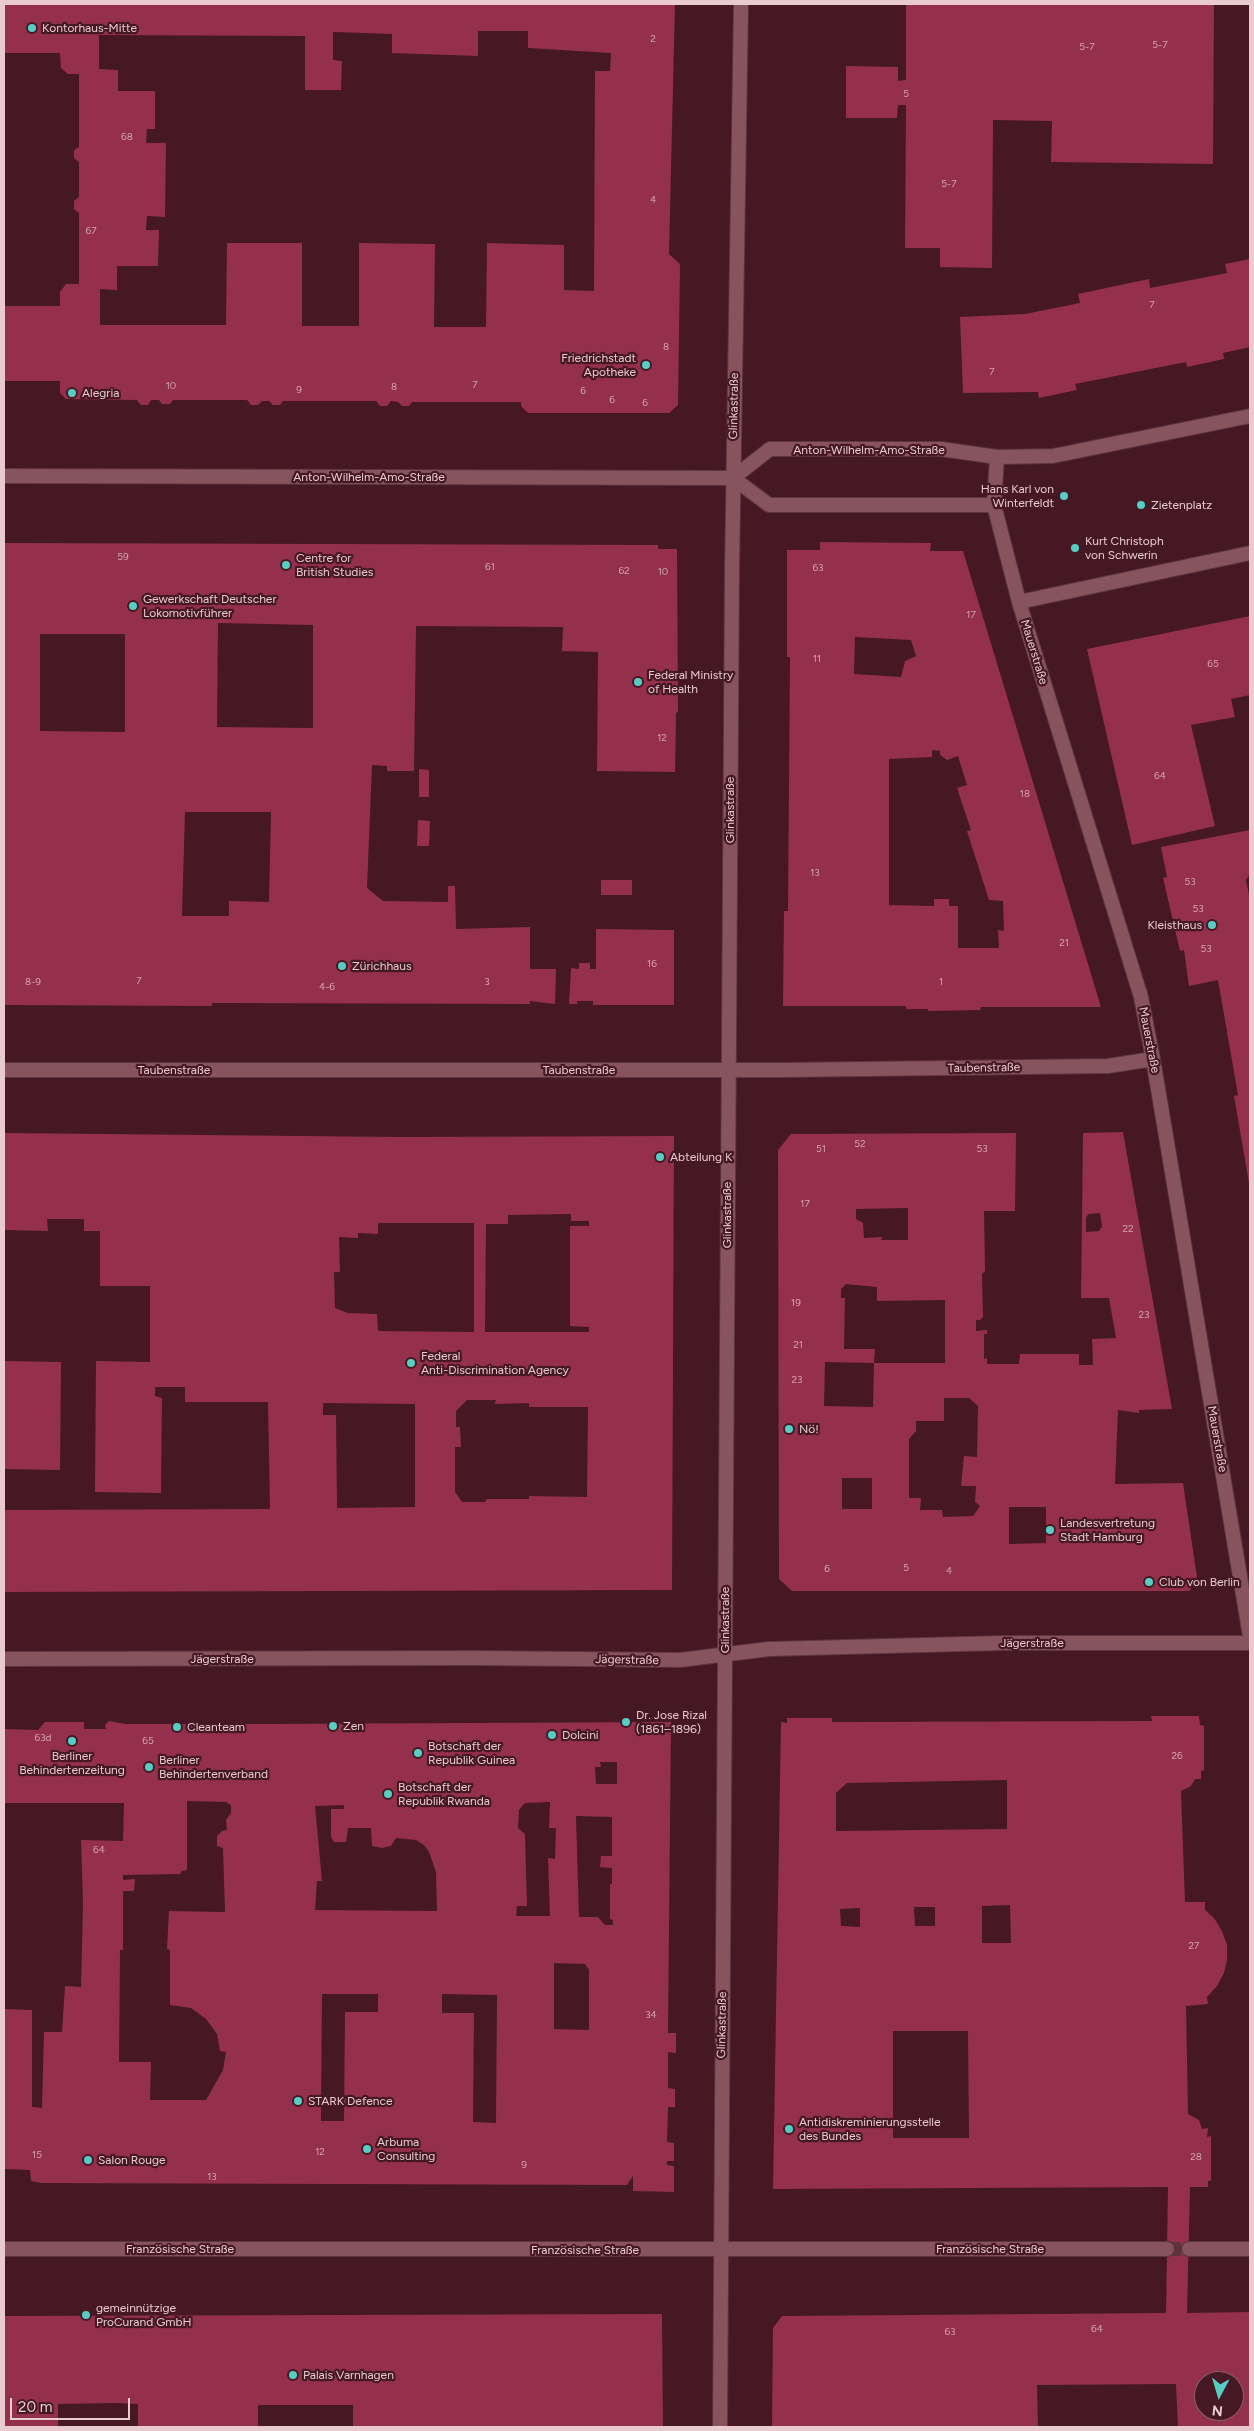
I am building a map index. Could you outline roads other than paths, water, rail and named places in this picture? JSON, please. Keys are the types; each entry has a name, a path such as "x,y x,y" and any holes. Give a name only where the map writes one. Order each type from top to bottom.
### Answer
{"street":[{"name":"Glinkastraße","path":"720,2427 733,478 741,4"},
{"name":"Anton-Wilhelm-Amo-Straße","path":"4,476 733,478 770,449 942,449 998,457 1053,456 1250,416"},
{"name":"Mauerstraße","path":"998,457 994,505 1019,602 1136,980 1153,1059 1250,1636"},
{"path":"733,478 769,505 994,505"},
{"path":"1019,602 1250,553"},
{"name":"Taubenstraße","path":"4,1070 728,1070 1108,1066 1153,1059"},
{"name":"Jägerstraße","path":"4,1660 474,1658 680,1660 769,1649 1002,1643 1250,1643"},
{"name":"Französische Straße","path":"4,2249 1167,2249"},
{"path":"1189,2249 1250,2249"}],"tunnel":[{"path":"1167,2249 1189,2249"}],"place":[{"name":"Kontorhaus-Mitte","path":"32,28"},
{"name":"Friedrichstadt Apotheke","path":"646,365"},
{"name":"Alegria","path":"72,393"},
{"name":"Hans Karl von Winterfeldt","path":"1064,496"},
{"name":"Zietenplatz","path":"1141,505"},
{"name":"Kurt Christoph von Schwerin","path":"1075,548"},
{"name":"Centre for British Studies","path":"286,565"},
{"name":"Gewerkschaft Deutscher Lokomotivführer","path":"133,606"},
{"name":"Federal Ministry of Health","path":"638,682"},
{"name":"Kleisthaus","path":"1212,925"},
{"name":"Zürichhaus","path":"342,966"},
{"name":"Abteilung K","path":"660,1157"},
{"name":"Federal Anti-Discrimination Agency","path":"411,1363"},
{"name":"Nö!","path":"789,1429"},
{"name":"Landesvertretung Stadt Hamburg","path":"1050,1530"},
{"name":"Club von Berlin","path":"1149,1582"},
{"name":"Dr. Jose Rizal (1861–1896)","path":"626,1722"},
{"name":"Zen","path":"333,1726"},
{"name":"Cleanteam","path":"177,1727"},
{"name":"Dolcini","path":"552,1735"},
{"name":"Berliner Behindertenzeitung","path":"72,1741"},
{"name":"Botschaft der Republik Guinea","path":"418,1753"},
{"name":"Berliner Behindertenverband","path":"149,1767"},
{"name":"Botschaft der Republik Rwanda","path":"388,1794"},
{"name":"STARK Defence","path":"298,2101"},
{"name":"Antidiskreminierungsstelle des Bundes","path":"789,2129"},
{"name":"Arbuma Consulting","path":"367,2149"},
{"name":"Salon Rouge","path":"88,2160"},
{"name":"gemeinnützige ProCurand GmbH","path":"86,2315"},
{"name":"Palais Varnhagen","path":"293,2375"}]}
